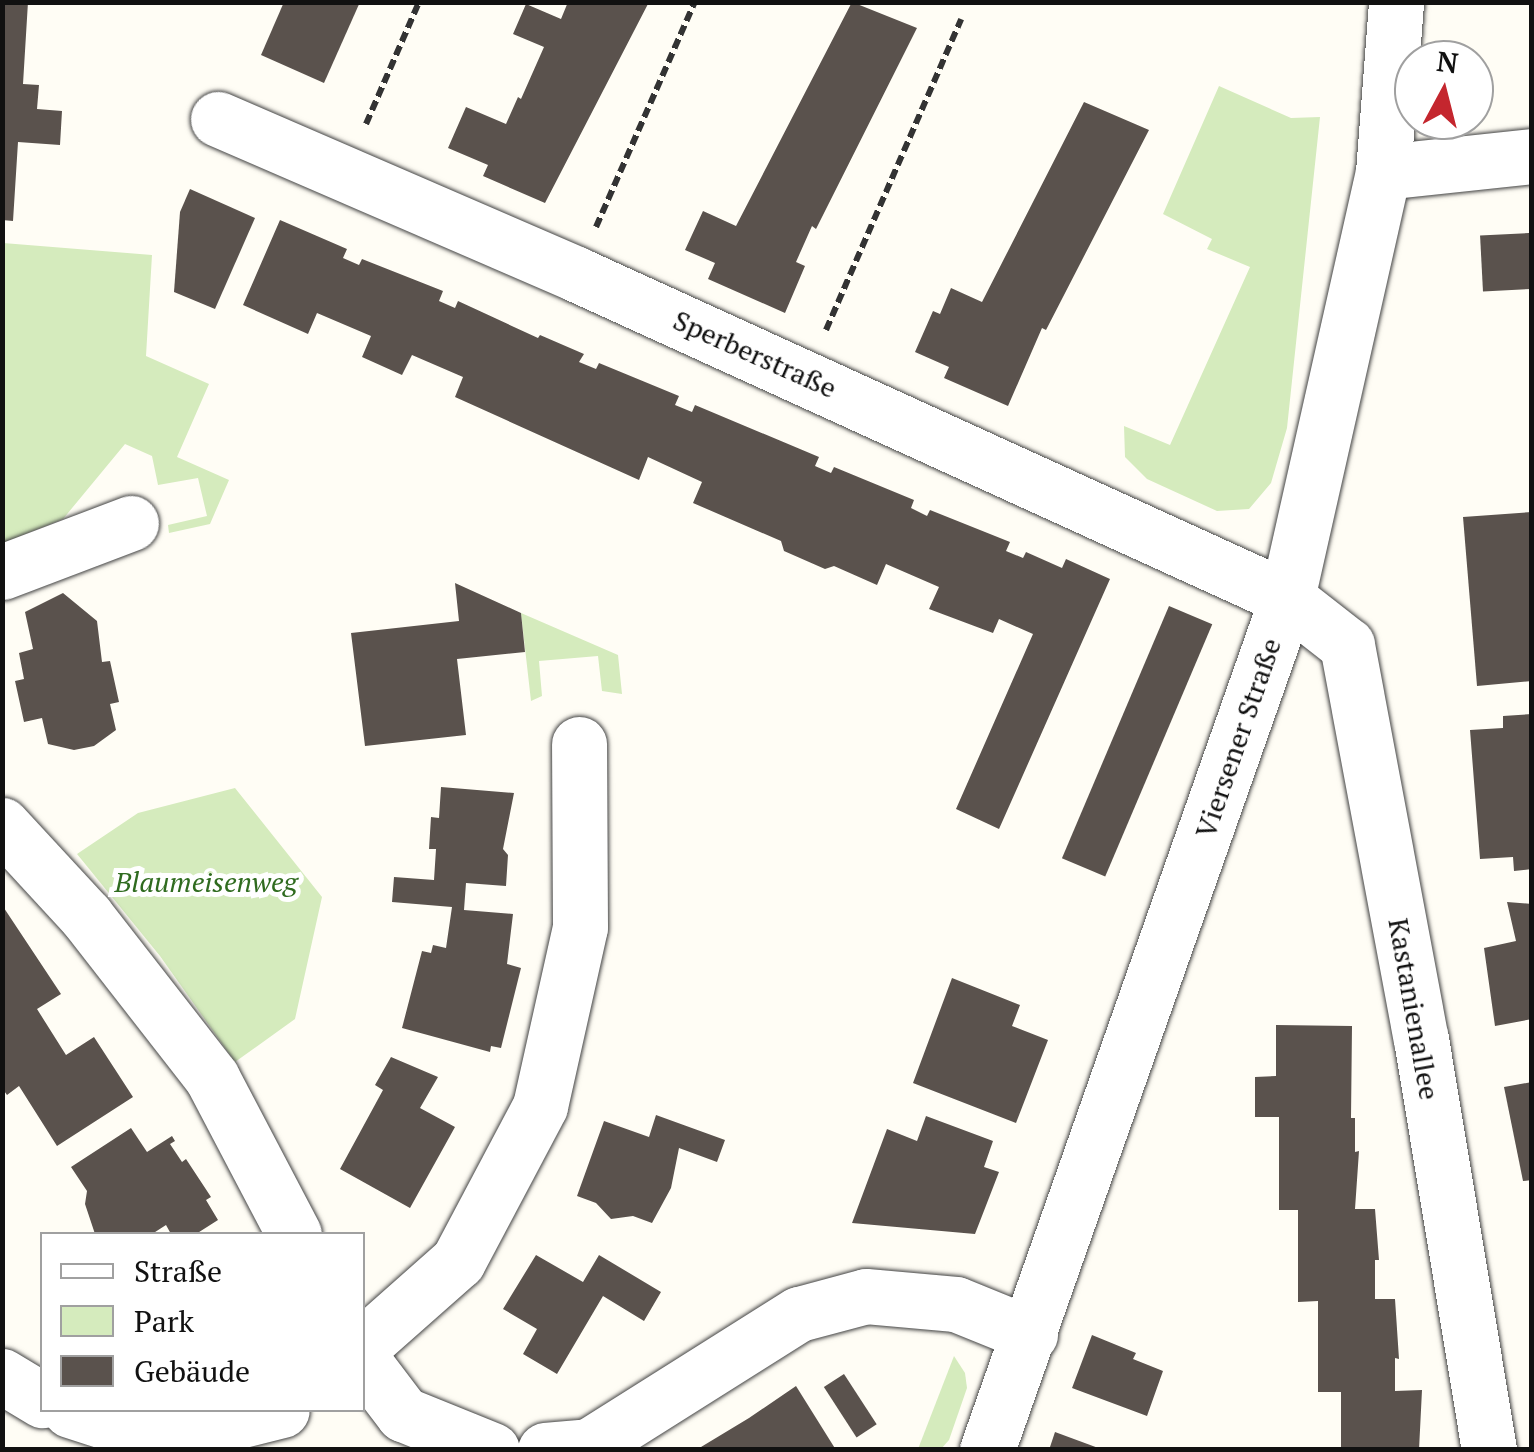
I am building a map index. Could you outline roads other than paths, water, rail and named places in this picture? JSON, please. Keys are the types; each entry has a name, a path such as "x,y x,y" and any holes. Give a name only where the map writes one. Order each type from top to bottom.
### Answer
{"street":[{"name":"Viersener Straße","path":"986,1450 1287,598 1383,172 1396,2"},
{"name":"Sperberstraße","path":"218,120 576,274 1287,598"},
{"path":"1383,172 1532,156"},
{"path":"2,572 131,523"},
{"name":"Kastanienallee","path":"1287,598 1346,644 1421,1038 1489,1450"},
{"path":"365,1343 458,1261 540,1106 580,927 579,744"},
{"path":"2,824 86,916 212,1078 293,1232"},
{"path":"546,1450 589,1446 799,1314 866,1296 956,1304 1030,1334"},
{"path":"365,1364 403,1414 492,1450"},
{"path":"2,1376 40,1399"},
{"path":"76,1412 119,1426 206,1428 274,1412"}],"park label":[{"name":"Blaumeisenweg","path":"206,882"}]}
